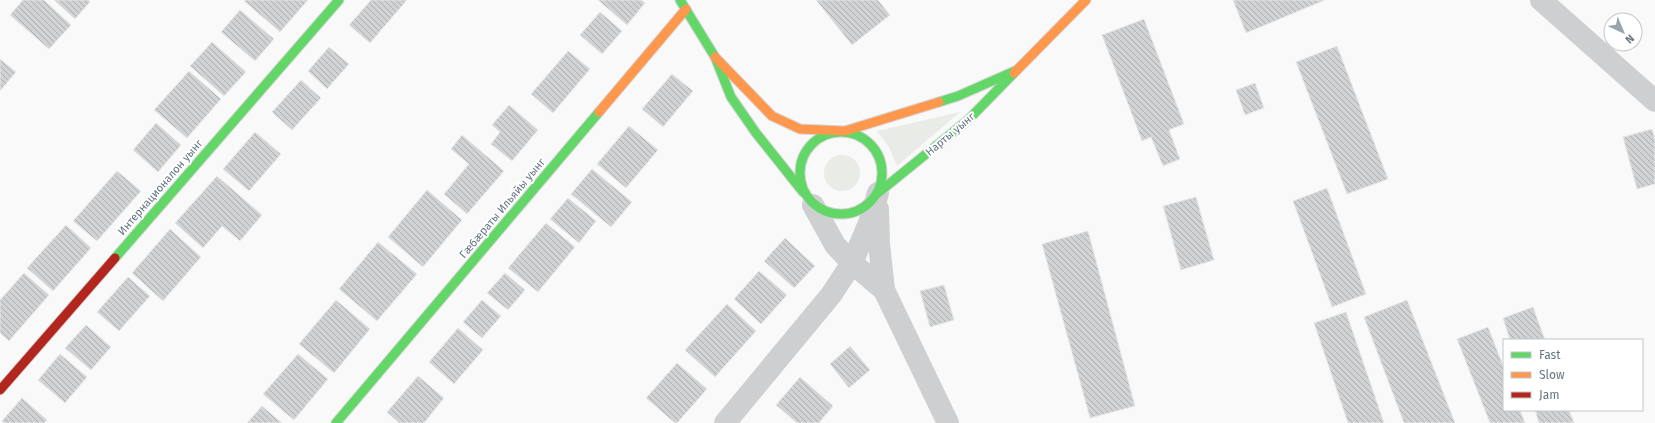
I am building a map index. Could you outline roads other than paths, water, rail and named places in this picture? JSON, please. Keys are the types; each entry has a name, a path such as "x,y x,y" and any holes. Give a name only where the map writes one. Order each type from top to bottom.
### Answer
{"street":[{"name":"Интернационалон уынг","path":"0,390 339,0"},
{"path":"680,0 715,57 731,97 756,133 808,199 836,245 852,263 884,290"},
{"name":"Нарты уынг","path":"1017,70 958,96 844,131 828,134 815,141 804,154 800,166 799,180 808,199 827,211 841,214 854,212 867,206 878,193 968,120 1086,0"},
{"path":"1541,0 1655,101"},
{"name":"Гæбæраты Ильяйы уынг","path":"336,423 686,9"},
{"path":"715,57 772,116 800,129 844,131 860,137 872,146 880,157 882,170 882,181 869,223 852,263 831,295 725,423"},
{"path":"878,193 879,244 884,290 948,423"},
{"path":"831,295 836,264 836,245"}]}
